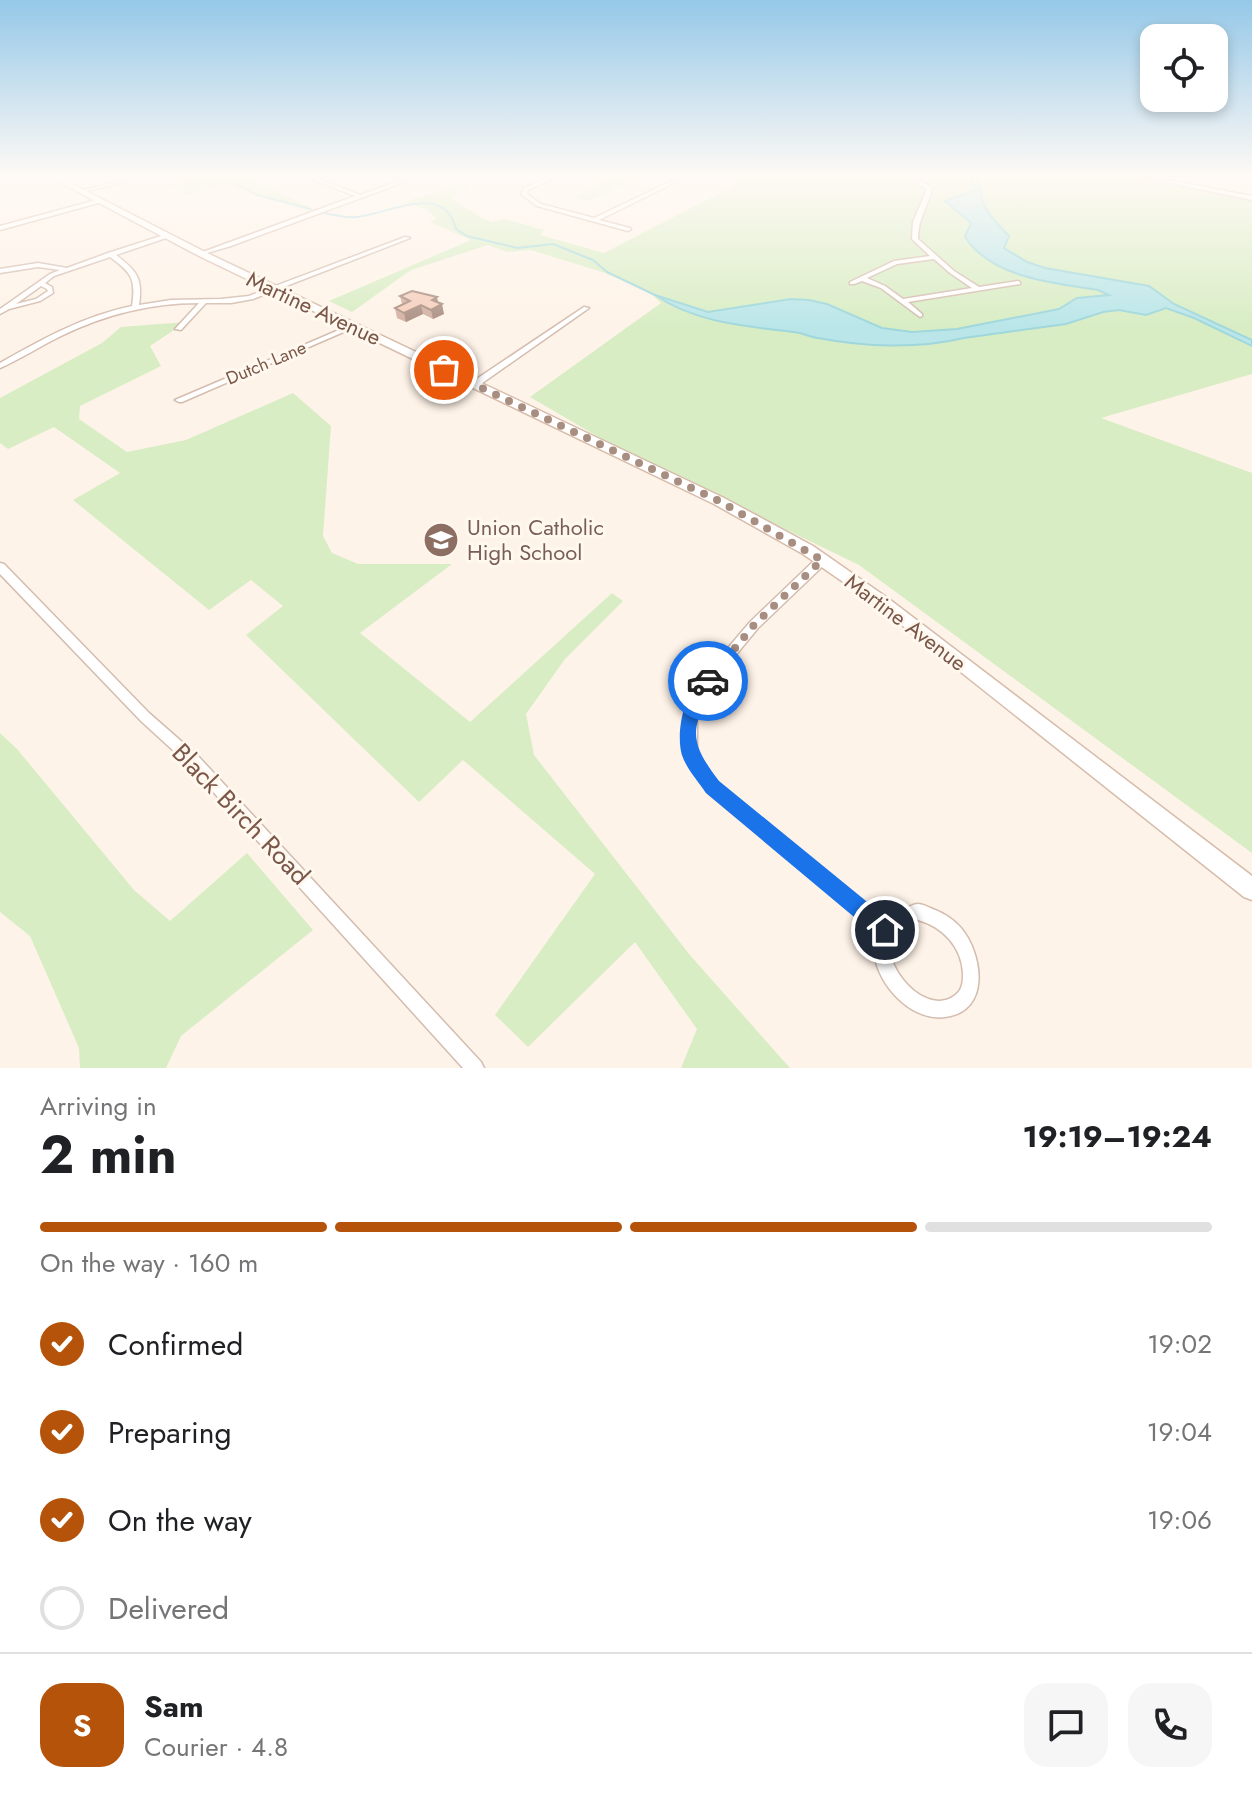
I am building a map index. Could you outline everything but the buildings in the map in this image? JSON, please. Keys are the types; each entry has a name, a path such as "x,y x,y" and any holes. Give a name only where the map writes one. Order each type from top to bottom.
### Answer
{"main road":[{"name":"Martine Avenue","path":"149,227 719,501 822,560 896,613 1252,889"}],"street":[{"path":"202,254 283,227"},
{"path":"620,227 628,229"},
{"path":"915,227 914,237 978,289"},
{"path":"2,310 65,269 167,236"},
{"path":"0,366 68,327 135,307 234,302 277,290 407,238"},
{"path":"110,254 136,275 139,287 135,307"},
{"path":"852,283 896,262 935,257"},
{"path":"0,271 38,265 65,269"},
{"path":"860,278 883,287 920,315"},
{"path":"2,310 38,300 51,292 41,283"},
{"path":"902,301 1018,283"},
{"path":"179,329 204,302"},
{"path":"475,384 586,308"},
{"name":"Dutch Lane","path":"179,400 353,326"},
{"path":"822,560 754,625 698,692 691,709 690,754 712,787 885,930"},
{"name":"Black Birch Road","path":"0,567 145,717 193,760 365,944 475,1068"},
{"path":"905,913 932,916 945,923 957,935 970,958 971,983 966,996 957,1005 945,1009 920,1005 906,996 886,968 882,953 885,930 895,918 905,913"}],"green space":[{"path":"441,227 533,227 544,230 540,235 604,253 655,227 1252,227 1252,374 1101,418 1252,473 1252,853 859,565 619,449 530,397 661,303 647,290 531,250 507,252 488,245 411,270 352,312 329,301 471,240"},
{"path":"186,322 150,346 161,366 80,406 79,419 127,452 186,440 293,393 331,426 323,536 332,553 358,564 452,564 360,633 470,722 612,593 623,601 565,659 526,714 534,755 689,954 790,1068 681,1068 697,1029 635,942 528,1047 495,1015 595,874 463,760 419,802 246,635 283,606 251,580 209,610 73,500 120,473 54,427 8,449 0,443 0,398 102,343 121,327"},
{"path":"0,733 17,749 134,890 170,921 247,853 313,930 181,1036 166,1068 80,1068 79,1048 30,936 0,912"}],"water":[{"path":"969,227 1000,227 1009,236 1004,248 1027,262 1045,268 1149,286 1174,304 1252,340 1252,346 1166,308 1146,315 1119,310 1103,312 1066,324 946,342 891,346 854,343 722,322 687,312 655,295 708,312 791,299 809,300 827,304 882,328 912,332 957,329 1059,309 1077,298 1109,295 1007,270 977,251 965,237"}],"waterway":[{"path":"455,227 467,236 517,248 553,244 593,260 607,272 655,295"}],"way so far":[{"path":"444,370 719,501 822,560 754,625 708,681"}],"place":[{"name":"Union Catholic High School","path":"441,540"}],"route":[{"path":"708,681 698,692 691,709 688,732 690,754 701,772 712,787 885,930"}]}
